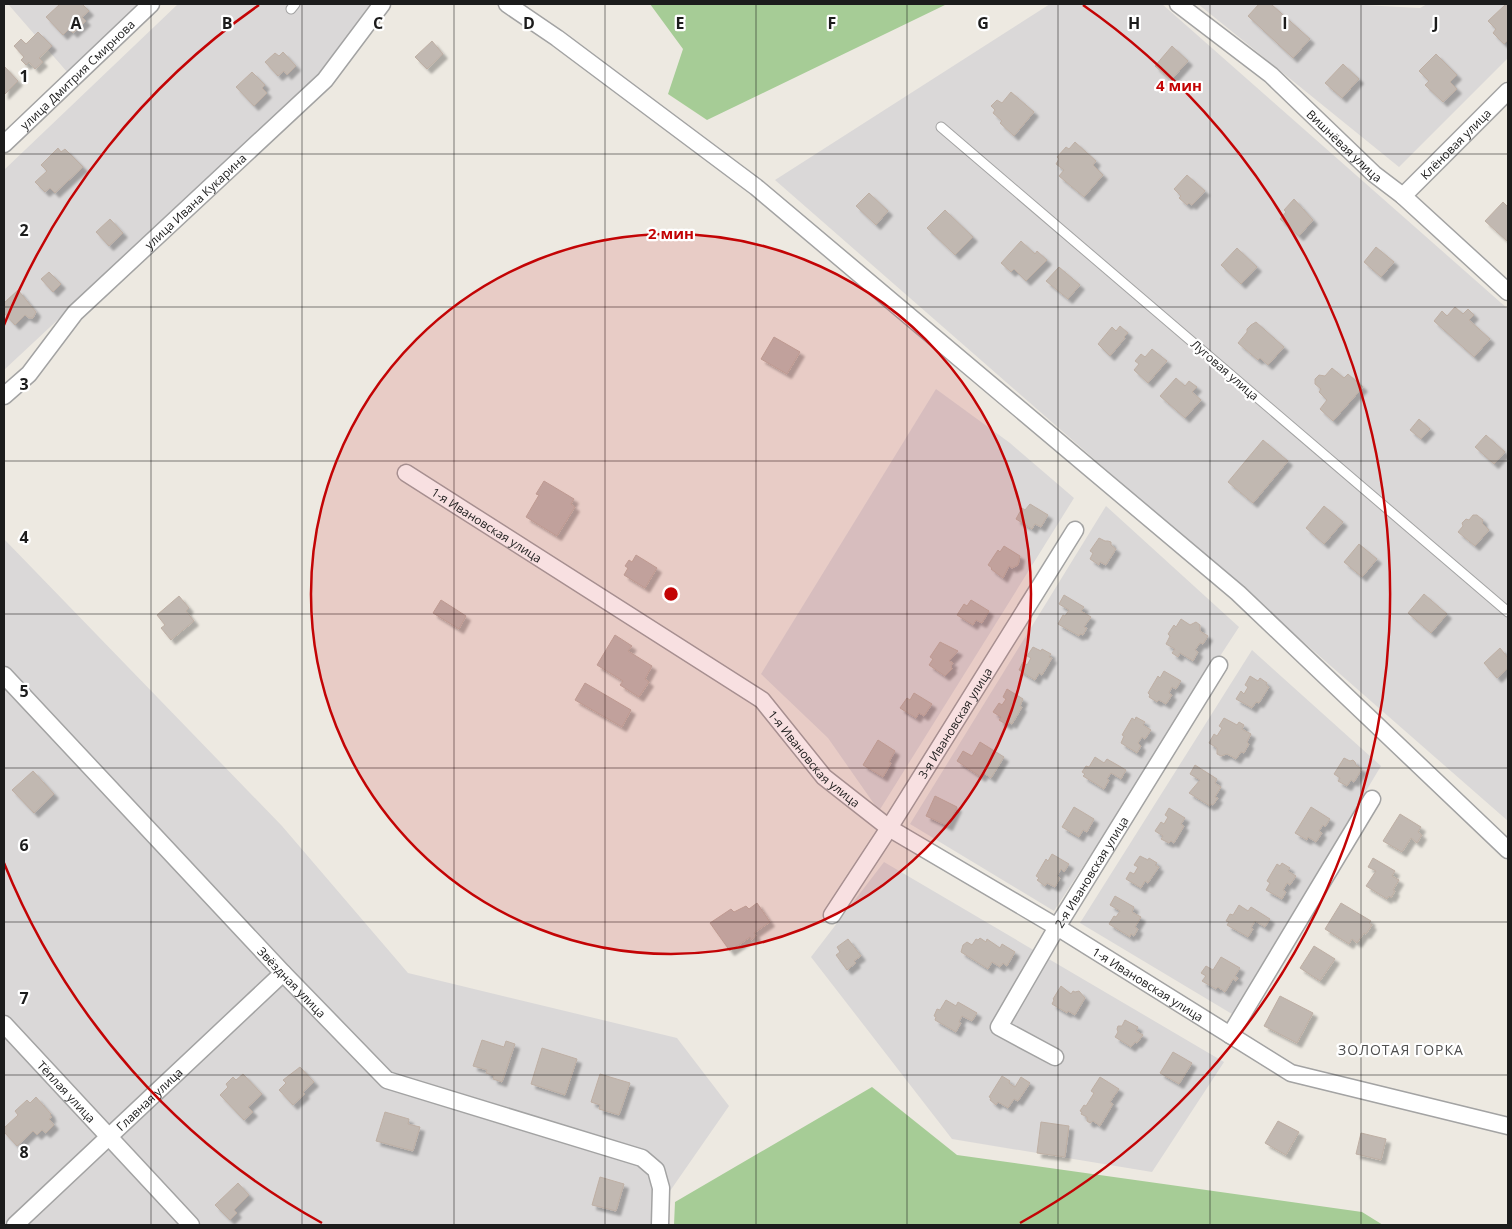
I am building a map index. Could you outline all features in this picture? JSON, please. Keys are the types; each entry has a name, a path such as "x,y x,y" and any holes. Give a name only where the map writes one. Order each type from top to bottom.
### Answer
{"street":[{"name":"улица Дмитрия Смирнова","path":"4,144 151,4"},
{"name":"улица Ивана Кукарина","path":"4,396 29,374 75,313 325,80 382,4"},
{"path":"507,4 557,38 756,187 1231,586 1508,850"},
{"name":"Вишнёвая улица","path":"1178,4 1271,75 1374,174 1403,196 1508,292"},
{"name":"Клёновая улица","path":"1403,196 1508,91"},
{"name":"1-я Ивановская улица","path":"406,473 762,700 824,777 889,828 1057,927 1291,1073 1508,1126"},
{"name":"3-я Ивановская улица","path":"832,915 889,828 1075,530"},
{"name":"2-я Ивановская улица","path":"1055,1057 999,1027 1057,927 1219,665"},
{"name":"Звёздная улица","path":"4,675 283,973 387,1080 642,1158 656,1170 661,1188 660,1225"},
{"path":"1230,1035 1372,799"},
{"name":"Главная улица","path":"15,1225 283,973"},
{"name":"Тёплая улица","path":"4,1024 191,1225"}],"lane":[{"name":"Луговая улица","path":"941,127 1508,612"}],"shaded area":[{"path":"8,4 140,4 68,73"},
{"path":"178,4 370,4 320,75 4,370 4,170"},
{"path":"1050,4 1162,4 1508,309 1508,821 775,180"},
{"path":"1198,4 1343,4 1420,8 1427,4 1508,4 1508,58 1399,167"},
{"path":"936,389 1010,443 1074,498 879,811 828,738 761,674"},
{"path":"1106,506 1239,627 1054,911 910,824"},
{"path":"4,539 282,826 408,973 677,1038 729,1106 670,1191 669,1225 4,1225"},
{"path":"1252,650 1381,766 1232,1014 1080,923"},
{"path":"884,862 1224,1062 1152,1172 952,1139 811,957"}],"green space":[{"path":"650,4 947,4 707,120 668,94 683,49"},
{"path":"872,1087 957,1155 1362,1212 1383,1225 674,1225 675,1202"}],"building":[{"path":"60,4 82,4 89,11 82,17 86,21 73,33 69,29 63,35 46,17"},
{"path":"1259,4 1271,4 1310,39 1293,58 1248,16"},
{"path":"1508,4 1508,40 1504,44 1493,33 1496,29 1488,21"},
{"path":"38,32 52,46 39,58 43,62 35,69 29,62 26,65 21,60 24,57 14,46 21,39 26,44"},
{"path":"432,41 443,54 427,69 415,57"},
{"path":"1172,46 1188,61 1171,80 1155,66"},
{"path":"283,52 296,66 287,75 284,71 278,76 265,62 275,53 279,56"},
{"path":"1436,54 1457,75 1450,82 1457,89 1443,102 1425,85 1429,81 1419,71"},
{"path":"1343,64 1359,79 1342,98 1325,83"},
{"path":"4,66 18,81 4,95"},
{"path":"252,72 265,85 262,88 267,93 254,106 236,87"},
{"path":"1011,92 1034,112 1014,136 1000,123 1002,121 993,113 995,110 991,106 997,100 1002,103"},
{"path":"1075,142 1096,161 1093,165 1103,175 1084,197 1059,176 1064,170 1056,164 1059,159 1057,157 1066,147 1069,149"},
{"path":"58,148 61,152 65,149 83,167 55,193 50,188 45,192 35,182 47,171 41,165"},
{"path":"1187,175 1205,191 1192,205 1189,203 1187,205 1179,198 1181,196 1174,189"},
{"path":"869,193 888,211 876,225 856,206"},
{"path":"1294,199 1313,220 1299,236 1280,219 1286,212 1284,210"},
{"path":"1503,202 1508,207 1508,242 1485,221"},
{"path":"945,210 973,237 955,255 927,228"},
{"path":"110,219 123,233 109,246 96,232"},
{"path":"1021,241 1035,254 1037,251 1047,260 1026,281 1014,269 1011,272 1001,263"},
{"path":"1376,247 1394,262 1381,277 1364,262"},
{"path":"1237,248 1257,267 1241,284 1221,265"},
{"path":"1059,267 1080,285 1068,299 1046,281"},
{"path":"49,272 61,284 53,292 41,279"},
{"path":"18,290 36,312 33,318 25,315 15,325 4,313 4,303"},
{"path":"1455,307 1463,314 1468,309 1474,315 1469,320 1490,339 1474,357 1434,321 1442,311 1447,316"},
{"path":"1256,322 1284,347 1268,365 1260,358 1258,360 1238,343 1247,332 1247,329"},
{"path":"1120,326 1128,333 1110,356 1098,344 1112,327 1116,331"},
{"path":"774,337 800,352 787,374 761,359"},
{"path":"1152,349 1167,361 1148,383 1134,370 1139,364 1135,361 1141,354 1145,357"},
{"path":"1332,368 1344,378 1348,374 1363,387 1333,421 1320,409 1327,400 1319,392 1321,389 1315,384 1315,379 1319,375 1325,376"},
{"path":"1176,378 1185,386 1189,381 1197,387 1192,392 1201,400 1185,418 1160,396"},
{"path":"1419,419 1430,429 1421,439 1410,430"},
{"path":"1486,435 1505,452 1494,464 1475,447"},
{"path":"1263,440 1288,461 1253,503 1228,482"},
{"path":"544,481 574,499 571,504 575,507 557,536 526,517 539,495 536,494"},
{"path":"1030,504 1048,515 1041,527 1035,524 1032,529 1016,519 1022,508 1025,510"},
{"path":"1324,506 1343,522 1324,544 1306,528"},
{"path":"1473,515 1477,515 1483,520 1482,523 1489,530 1475,546 1458,532 1463,526 1462,523 1466,519 1469,520"},
{"path":"1099,538 1111,542 1111,545 1116,549 1106,565 1100,562 1099,565 1090,559 1093,553 1090,551"},
{"path":"1359,544 1377,559 1362,577 1344,562"},
{"path":"1004,546 1020,556 1018,565 1012,568 1009,566 1003,578 988,565 998,550 1000,552"},
{"path":"636,555 657,568 645,588 624,575 628,568 625,566 629,560 632,562"},
{"path":"1424,594 1447,614 1431,633 1408,613"},
{"path":"1064,595 1084,607 1081,611 1091,617 1084,627 1087,628 1083,635 1080,634 1079,636 1058,624 1063,615 1065,616 1069,610 1059,604"},
{"path":"179,596 189,608 186,611 194,621 171,640 161,628 165,625 157,615"},
{"path":"441,600 466,616 459,629 433,613"},
{"path":"971,600 989,611 982,623 976,620 973,625 957,615 964,604 967,606"},
{"path":"1181,619 1190,625 1196,622 1200,625 1200,631 1208,636 1203,644 1200,643 1195,650 1198,652 1193,661 1180,653 1178,657 1172,653 1175,649 1166,644 1170,636 1168,634"},
{"path":"615,635 632,646 628,651 652,666 645,679 649,682 639,697 620,685 623,681 597,665"},
{"path":"940,642 958,651 949,661 953,663 952,669 945,676 929,665 933,659 930,657"},
{"path":"1033,647 1051,654 1049,657 1052,658 1042,675 1039,673 1035,680 1019,670 1023,662 1027,665 1031,658 1027,656"},
{"path":"1500,648 1508,658 1508,668 1497,678 1484,663"},
{"path":"1164,671 1181,681 1176,689 1172,687 1169,693 1172,695 1166,704 1159,700 1157,702 1149,697 1148,693 1158,676 1160,678"},
{"path":"1250,676 1258,681 1260,678 1269,687 1259,703 1256,702 1252,708 1236,699 1241,691 1244,694 1248,687 1245,685"},
{"path":"585,683 631,710 622,727 575,700"},
{"path":"1007,689 1023,699 1020,706 1022,707 1012,724 1009,722 1007,725 999,720 1001,717 993,712 999,703 1002,705 1006,699 1003,697"},
{"path":"914,693 932,704 924,716 919,713 916,718 900,708 907,698 910,700"},
{"path":"1136,717 1145,722 1143,725 1151,730 1145,739 1142,737 1138,743 1141,746 1137,753 1121,743 1124,736 1122,735 1132,718 1135,720"},
{"path":"1224,718 1237,725 1239,722 1244,725 1242,729 1251,734 1247,742 1249,744 1244,753 1241,752 1236,759 1227,754 1221,756 1217,754 1217,748 1209,743 1214,734 1217,736 1222,728 1219,726"},
{"path":"878,740 895,751 883,777 863,765"},
{"path":"980,742 1004,757 991,778 984,773 981,777 957,761 963,751 972,756"},
{"path":"1095,757 1104,763 1107,759 1126,770 1121,779 1111,773 1104,789 1083,776 1085,774 1082,772 1086,766 1089,767"},
{"path":"1344,758 1350,761 1353,760 1362,769 1354,782 1351,780 1347,786 1338,781 1340,778 1334,774"},
{"path":"1195,765 1217,779 1215,783 1221,787 1215,797 1218,798 1213,805 1211,804 1210,806 1189,793 1200,780 1190,774"},
{"path":"33,771 54,794 34,813 12,790"},
{"path":"935,796 957,807 948,826 926,816"},
{"path":"1074,807 1094,819 1087,832 1083,830 1079,837 1062,827"},
{"path":"1311,807 1330,819 1325,827 1323,825 1319,831 1322,833 1316,842 1308,837 1307,840 1295,833"},
{"path":"1169,808 1185,818 1181,824 1184,826 1174,843 1161,839 1163,836 1155,831 1161,822 1164,824 1168,817 1165,815"},
{"path":"1400,814 1421,827 1418,832 1422,835 1417,843 1411,838 1402,852 1383,841"},
{"path":"1052,854 1069,864 1064,872 1061,869 1057,876 1060,878 1055,887 1047,883 1045,886 1037,880 1039,878 1036,876 1046,859 1048,861"},
{"path":"1140,856 1148,860 1149,858 1157,863 1155,865 1159,867 1148,883 1145,881 1141,888 1126,879 1130,872 1134,874 1138,867 1134,865"},
{"path":"1373,858 1395,871 1392,876 1399,880 1391,898 1389,896 1387,899 1366,886 1376,871 1368,867"},
{"path":"1282,863 1290,868 1288,871 1296,876 1290,885 1287,883 1283,890 1286,892 1282,899 1266,890 1270,883 1267,881 1277,864 1280,866"},
{"path":"1115,896 1134,907 1132,912 1141,917 1135,927 1138,929 1134,936 1131,934 1130,937 1109,924 1120,911 1110,905"},
{"path":"757,903 770,922 754,933 756,936 751,940 750,937 730,951 710,923 731,909 734,912 746,906 749,909"},
{"path":"1341,903 1371,921 1369,923 1372,925 1357,943 1352,939 1349,944 1325,929"},
{"path":"1239,905 1248,911 1251,907 1270,919 1265,927 1255,921 1248,937 1227,925 1229,922 1226,921 1230,914 1233,915"},
{"path":"980,938 986,942 987,939 1000,948 1002,944 1015,952 1007,966 1003,963 1000,967 992,962 988,969 961,952 963,945 967,942 972,945 976,939"},
{"path":"848,939 861,956 847,970 836,955 840,952 837,947"},
{"path":"1314,946 1335,959 1320,981 1300,968"},
{"path":"1221,957 1240,968 1235,976 1238,978 1236,981 1233,979 1225,992 1202,981 1206,976 1201,973 1206,966 1213,970"},
{"path":"1061,986 1071,994 1073,991 1079,991 1085,998 1075,1015 1068,1011 1067,1013 1052,1004"},
{"path":"1280,996 1313,1013 1297,1043 1264,1026"},
{"path":"946,1000 956,1006 958,1002 977,1013 972,1021 962,1016 959,1022 961,1023 956,1032 935,1020 936,1017 934,1016 937,1009 940,1010"},
{"path":"1125,1020 1138,1027 1136,1031 1143,1035 1131,1047 1115,1037 1118,1032 1118,1026 1122,1026"},
{"path":"482,1040 504,1047 506,1041 515,1044 502,1082 493,1079 494,1076 486,1073 487,1070 473,1066"},
{"path":"542,1048 577,1059 565,1095 531,1084"},
{"path":"1173,1052 1192,1063 1179,1084 1160,1073"},
{"path":"300,1067 314,1082 293,1105 279,1090 286,1083 283,1080"},
{"path":"243,1074 262,1094 248,1107 253,1112 244,1120 220,1095 228,1087 226,1084 233,1077 236,1080"},
{"path":"600,1074 630,1083 619,1115 599,1109 600,1105 591,1102"},
{"path":"1002,1076 1015,1087 1021,1077 1030,1083 1018,1101 1014,1099 1008,1108 998,1102 996,1105 989,1097"},
{"path":"1100,1077 1119,1089 1110,1102 1113,1104 1100,1126 1093,1121 1090,1123 1087,1121 1087,1117 1081,1114 1082,1112 1080,1111 1084,1105 1086,1106 1094,1093 1091,1091"},
{"path":"36,1097 51,1114 52,1117 49,1119 54,1125 46,1133 42,1130 37,1135 33,1131 17,1146 4,1132 4,1128 18,1115 15,1111 27,1100 30,1103"},
{"path":"385,1112 409,1119 408,1124 420,1127 413,1151 376,1141"},
{"path":"1278,1121 1299,1132 1286,1155 1265,1143"},
{"path":"1041,1122 1069,1126 1065,1157 1037,1153"},
{"path":"1361,1133 1386,1139 1381,1160 1356,1154"},
{"path":"600,1177 624,1184 616,1211 592,1205"},
{"path":"238,1183 249,1195 234,1210 237,1213 230,1220 215,1205"}],"district":[{"name":"ЗОЛОТАЯ ГОРКА","path":"1401,1049"}]}
